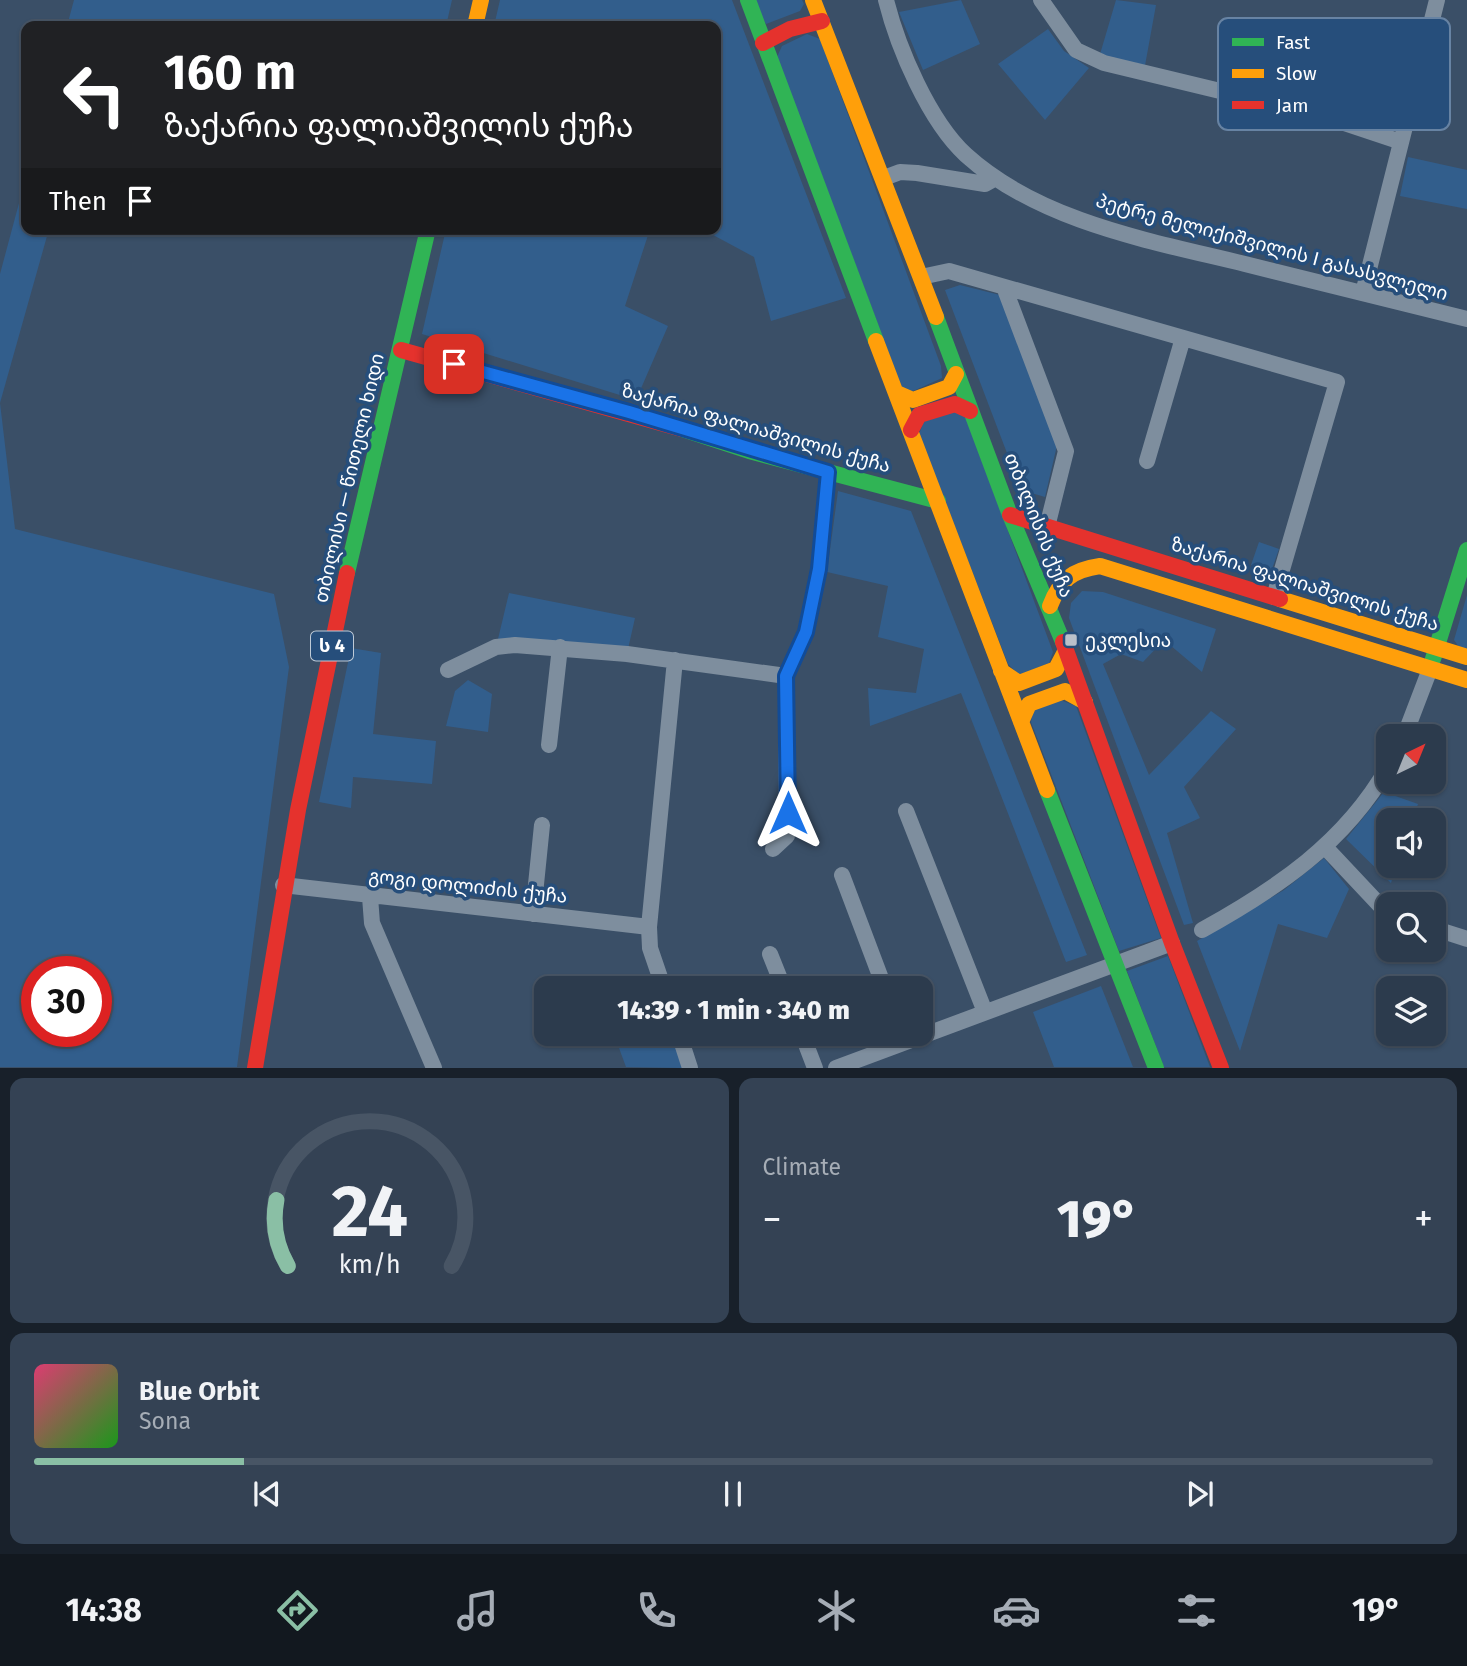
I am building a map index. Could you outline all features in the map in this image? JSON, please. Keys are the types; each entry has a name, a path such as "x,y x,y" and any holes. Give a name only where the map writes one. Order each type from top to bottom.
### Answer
{"main road":[{"path":"476,21 481,0"},
{"path":"748,0 1001,671 1156,1068"},
{"path":"756,23 785,14 812,0"},
{"name":"თბილისის ქუჩა","path":"812,0 884,178 1010,515 1050,606 1172,943 1222,1068"},
{"path":"763,43 790,29 822,21"},
{"name":"თბილისი — წითელი ხიდი","path":"255,1068 283,886 347,572 427,235"},
{"name":"ზაქარია ფალიაშვილის ქუჩა","path":"401,350 938,501"},
{"path":"897,393 913,400 949,387 956,374"},
{"path":"911,430 919,415 955,404 970,411"},
{"name":"ზაქარია ფალიაშვილის ქუჩა","path":"1010,515 1467,657"},
{"path":"1430,669 1467,550"},
{"path":"1050,606 1063,580 1076,568 1100,566 1467,680"},
{"path":"1001,671 1019,683 1056,669 1066,650"},
{"path":"1021,722 1029,704 1065,691 1084,702"}],"street":[{"name":"პეტრე მელიქიშვილის I გასასვლელი","path":"886,0 914,76 937,119 963,153 995,179 1060,212 1163,244 1467,319"},
{"path":"1041,0 1076,50 1104,63 1218,90"},
{"path":"1432,18 1437,0"},
{"path":"1365,130 1401,142"},
{"path":"1363,293 1404,130"},
{"path":"884,178 900,172 985,184 995,179"},
{"path":"921,277 949,271 1337,382 1273,597"},
{"path":"1004,287 1066,451 1047,527"},
{"path":"1147,461 1183,338"},
{"path":"773,849 787,836 786,676 806,632 819,569 828,472"},
{"path":"448,670 496,647 515,645 560,647 675,660 786,676"},
{"path":"549,745 560,647"},
{"path":"660,976 650,948 649,927 675,660"},
{"path":"1409,724 1430,669"},
{"path":"1202,930 1283,882 1326,848 1376,783"},
{"path":"906,811 985,1012"},
{"path":"533,914 542,825"},
{"path":"1326,848 1376,901"},
{"path":"842,875 881,976"},
{"name":"გოგი დოლიძის ქუჩა","path":"283,886 649,927"},
{"path":"370,897 372,923 434,1068"},
{"path":"1446,932 1467,939"},
{"path":"933,1029 1172,943"},
{"path":"770,954 779,976"},
{"path":"683,1046 690,1068"},
{"path":"807,1046 815,1068"},
{"path":"836,1068 886,1046"}],"shaded area":[{"path":"74,0 452,0 447,21 68,21"},
{"path":"500,0 732,0 846,298 771,321 754,257 713,235 721,235 721,21 495,21"},
{"path":"752,0 802,0 804,4 800,11 766,24"},
{"path":"961,0 980,44 923,70 899,12"},
{"path":"1116,0 1156,5 1144,71 1098,61"},
{"path":"1048,29 1064,51 1089,68 1045,120 998,64"},
{"path":"807,34 820,39 941,366 942,378 911,392 902,388 777,57 782,46"},
{"path":"1408,157 1467,170 1467,209 1400,196"},
{"path":"21,196 21,235 47,235 0,403 0,274"},
{"path":"445,235 648,235 625,306 668,326 636,400 422,334"},
{"path":"960,285 1004,296 1058,441 1045,497 1021,490 945,290"},
{"path":"0,403 15,529 274,594 289,667 237,1067 0,1067"},
{"path":"957,410 966,418 1053,652 1049,663 1019,675 1008,664 919,434 924,421"},
{"path":"838,491 911,511 1087,955 1066,962 961,693 870,726 868,688 916,693 924,649 878,637 888,586 827,572"},
{"path":"1259,542 1279,549 1271,572 1251,565"},
{"path":"1082,591 1103,592 1216,629 1202,672 1164,640 1143,662 1121,654 1103,664 1149,775 1211,711 1236,729 1184,787 1200,818 1167,833 1193,923 1184,925 1069,618 1071,603"},
{"path":"509,593 635,618 628,649 498,639"},
{"path":"1467,595 1467,650 1459,647 1454,640"},
{"path":"351,648 381,653 373,734 436,741 432,784 353,777 351,808 319,802"},
{"path":"468,680 492,694 488,732 446,726 455,691"},
{"path":"1055,698 1076,706 1161,938 1119,951 1031,722 1033,711"},
{"path":"1382,794 1418,804 1417,808 1376,808 1376,868 1346,839"},
{"path":"1324,858 1349,889 1327,938 1278,924 1240,1051 1197,941 1284,890"},
{"path":"1168,956 1210,1067 1164,1067 1127,971"},
{"path":"1101,986 1133,1067 1054,1067 1033,1012"},
{"path":"618,1046 677,1046 682,1068 626,1067"}],"traffic: fast":[{"path":"748,0 876,341"},
{"path":"347,573 427,235"},
{"path":"936,317 1010,515 1063,642"},
{"path":"682,429 749,451 938,501"},
{"path":"1433,659 1467,550"},
{"path":"1047,790 1156,1068"}],"traffic: slow":[{"path":"476,21 481,0"},
{"path":"813,0 936,317"},
{"path":"876,341 1047,790"},
{"path":"897,393 913,400 949,387 956,374"},
{"path":"1050,606 1058,589 1068,578 1082,570 1100,566 1467,680"},
{"path":"1280,599 1467,657"},
{"path":"1001,671 1019,683 1056,669 1066,650"},
{"path":"1021,722 1029,704 1065,691 1085,702"}],"traffic: jam":[{"path":"763,43 790,29 822,21"},
{"path":"401,350 682,429"},
{"path":"911,430 919,415 955,404 970,411"},
{"path":"1010,515 1280,599"},
{"path":"255,1068 298,810 347,573"},
{"path":"1063,642 1172,943 1221,1068"}],"place":[{"name":"ეკლესია","path":"1071,640"}],"route":[{"path":"454,364 629,412 749,451 828,472 819,569 806,632 786,676 788,813"}]}
